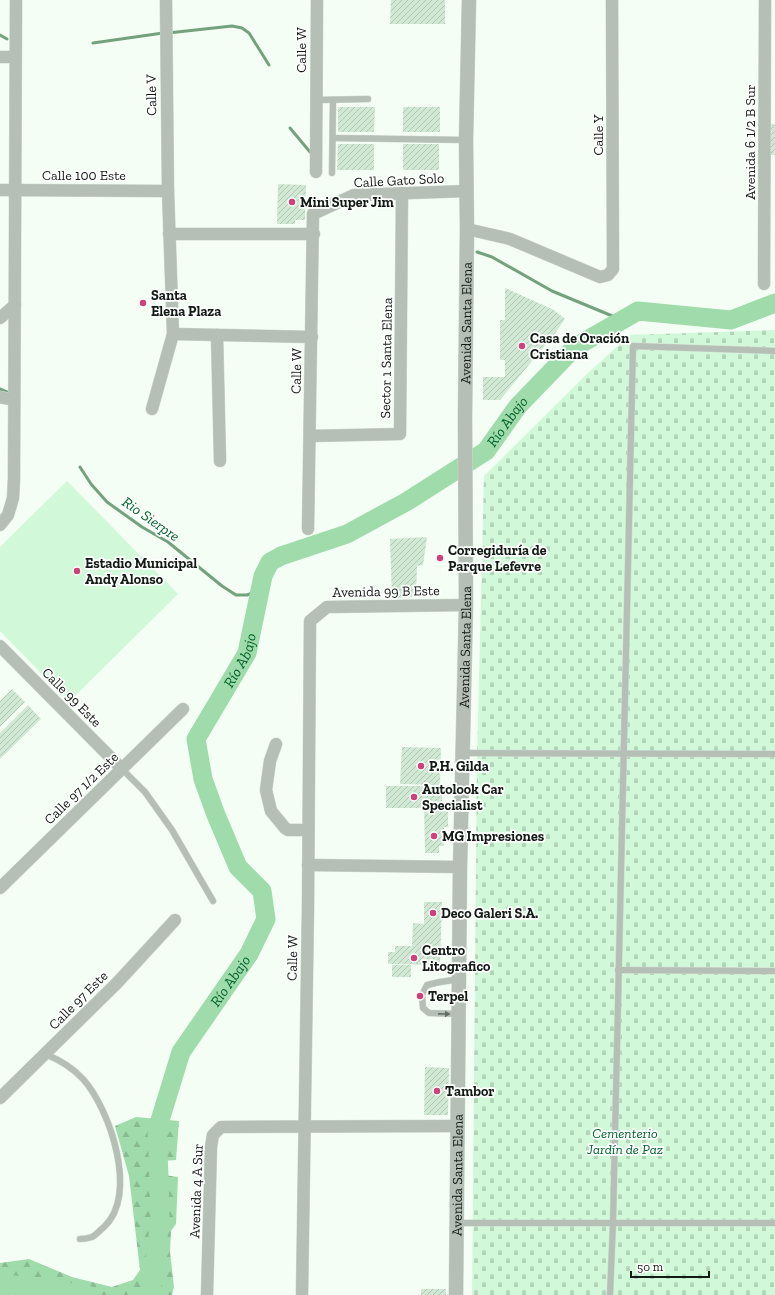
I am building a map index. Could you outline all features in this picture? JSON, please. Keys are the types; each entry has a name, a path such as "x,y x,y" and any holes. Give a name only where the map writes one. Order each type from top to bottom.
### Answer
{"street":[{"path":"0,525 8,515 13,498 14,479 16,0"},
{"name":"Calle V","path":"152,409 173,334 168,191 166,0"},
{"name":"Calle W","path":"316,172 317,0"},
{"name":"Avenida Santa Elena","path":"456,1295 460,867 466,605 466,140 469,0"},
{"name":"Calle Y","path":"467,229 510,239 600,277 608,275 613,269 612,0"},
{"name":"Avenida 6 1/2 B Sur","path":"764,284 770,34 765,0"},
{"path":"0,57 15,57"},
{"name":"Calle 100 Este","path":"0,190 168,191"},
{"name":"Calle Gato Solo","path":"313,214 354,195 467,191"},
{"name":"Sector 1 Santa Elena","path":"310,436 400,434 402,193"},
{"name":"Calle W","path":"308,529 314,234 313,214"},
{"path":"169,234 314,234"},
{"path":"0,318 14,306"},
{"path":"173,334 312,337"},
{"path":"217,335 220,461"},
{"path":"0,397 14,400"},
{"name":"Avenida 99 B Este","path":"310,621 327,606 466,605"},
{"name":"Calle W","path":"302,1295 310,621"},
{"name":"Calle 99 Este","path":"0,646 122,769"},
{"name":"Calle 97 1/2 Este","path":"0,888 183,709"},
{"path":"276,744 270,761 266,790 271,811 288,830 308,830"},
{"path":"308,864 460,867"},
{"name":"Calle 97 Este","path":"0,1098 117,983 175,920"},
{"name":"Avenida 4 A Sur","path":"207,1295 211,1147 213,1135 221,1127 458,1126"}],"lane":[{"path":"316,100 368,99"},
{"path":"332,173 333,100"},
{"path":"333,138 466,140"},
{"path":"610,1295 613,1223 633,346 775,351"},
{"path":"463,753 775,754"},
{"path":"122,769 145,792 168,824 196,868 213,901"},
{"path":"618,970 775,971"},
{"path":"459,1014 429,1013 423,1008 422,995 427,985 460,979"},
{"path":"45,1054 70,1066 83,1079 95,1095 105,1115 116,1145 120,1183 118,1205 110,1222 93,1237 80,1239"},
{"path":"457,1223 775,1223"}],"green space":[{"name":"Cementerio Jardín de Paz","path":"775,330 775,1295 472,1295 477,762 484,476 589,372 630,335"},
{"name":"Estadio Municipal Andy Alonso","path":"67,481 178,594 69,702 0,631 0,547"},
{"path":"136,1117 179,1121 176,1160 163,1161 164,1175 178,1177 176,1224 171,1231 170,1252 174,1287 172,1295 0,1295 0,1263 29,1259 72,1277 112,1287 133,1280 140,1270 129,1176 115,1126"}],"building":[{"path":"391,0 445,0 445,24 390,24"},
{"path":"338,107 375,107 374,132 338,132"},
{"path":"403,107 440,107 440,132 403,132"},
{"path":"769,124 775,124 775,155 769,155"},
{"path":"338,144 374,144 374,170 337,170"},
{"path":"403,144 439,144 439,170 403,170"},
{"name":"Mini Super Jim","path":"278,184 306,185 305,220 295,220 295,224 277,224"},
{"name":"Casa de Oración Cristiana","path":"505,288 554,310 565,319 500,400 483,400 483,377 505,377 505,360 500,360 500,320 505,320"},
{"path":"427,537 423,565 417,566 416,596 392,599 390,539"},
{"path":"12,689 25,702 0,727 0,701"},
{"path":"28,705 41,719 0,759 0,733"},
{"name":"P.H. Gilda","path":"402,747 441,748 440,785 400,784"},
{"path":"386,786 442,786 442,808 448,808 448,827 444,827 444,846 439,846 439,853 425,853 424,808 386,808"},
{"path":"424,902 442,902 440,965 388,964 388,952 395,952 395,946 412,946 413,923 424,924"},
{"path":"392,965 411,965 411,977 392,977"},
{"name":"Tambor","path":"425,1067 449,1068 448,1115 424,1115"},
{"path":"421,1289 446,1289 446,1295 421,1295"}],"waterway":[{"path":"168,33 232,26 242,28 249,33 269,65"},
{"path":"93,43 163,33"},
{"path":"0,35 7,39"},
{"path":"290,128 310,152"},
{"path":"477,252 492,257 552,291 622,320"},
{"name":"Río Abajo","path":"145,1295 151,1293 160,1220 157,1130 181,1052 249,954 266,919 262,891 238,867 216,815 203,779 196,739 247,653 263,576 270,562 281,556 347,534 406,502 486,451 518,406 575,347 638,311 731,320 775,303"},
{"name":"Rio Sierpre","path":"0,389 7,392"},
{"name":"Rio Sierpre","path":"80,467 91,484 107,502 142,527 168,542 222,586 236,595 247,595 260,590"},
{"name":"Río Abajo","path":"0,1285 14,1285 88,1295"}],"place":[{"name":"Mini Super Jim","path":"292,202"},
{"name":"Santa Elena Plaza","path":"143,303"},
{"name":"Casa de Oración Cristiana","path":"522,346"},
{"name":"Corregiduría de Parque Lefevre","path":"440,558"},
{"name":"Estadio Municipal Andy Alonso","path":"77,571"},
{"name":"P.H. Gilda","path":"421,766"},
{"name":"Autolook Car Specialist","path":"414,797"},
{"name":"MG Impresiones","path":"434,836"},
{"name":"Deco Galeri S.A.","path":"433,913"},
{"name":"Centro Litografico","path":"414,958"},
{"name":"Terpel","path":"420,996"},
{"name":"Tambor","path":"437,1091"}]}
